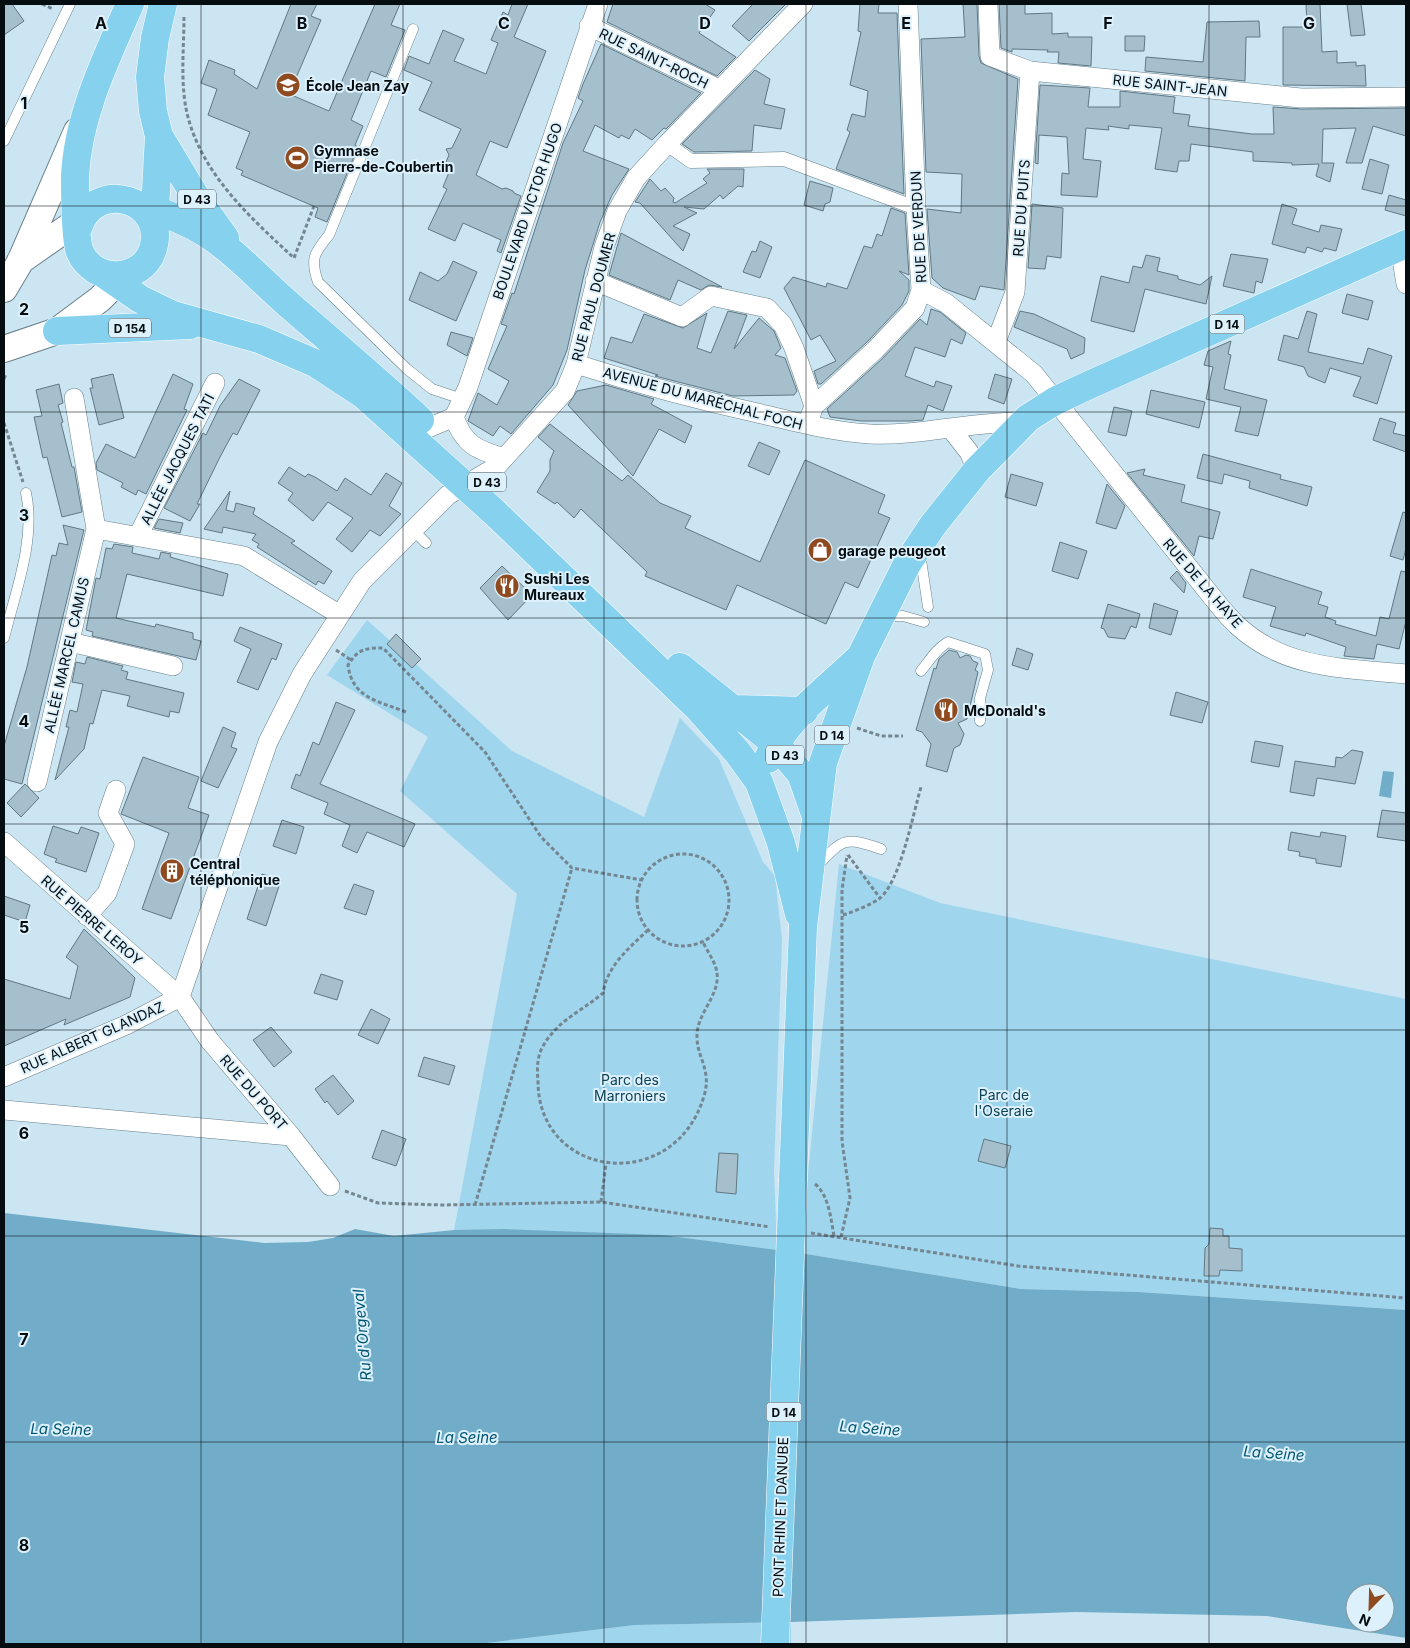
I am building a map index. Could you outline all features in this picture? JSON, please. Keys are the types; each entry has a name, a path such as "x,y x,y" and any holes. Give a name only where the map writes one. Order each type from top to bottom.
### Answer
{"main road":[{"path":"4,289 12,266 87,106 130,4"},
{"name":"D 43","path":"174,8 155,38 150,78 153,110 159,136 197,199 239,258 276,293 368,371 428,428 473,481 699,709 759,782"},
{"path":"87,106 75,176 79,222 77,241 82,256 90,266 115,277 138,269 149,258 154,244 150,215 159,136"},
{"path":"12,266 79,222 93,206 106,199 121,199 150,215 191,224 216,239 239,258"},
{"name":"D 14","path":"812,768 861,656 919,546 977,470 1024,422 1056,401 1403,245"},
{"name":"D 43","path":"115,277 155,307 204,325 259,339 317,364 364,395 473,481 691,678 775,743 812,768 816,818"},
{"name":"D 154","path":"5,356 57,331 96,303 115,277"},
{"name":"D 154","path":"57,331 204,325"},
{"name":"D 14","path":"802,927 781,843 759,782 775,743 785,728 861,656"},
{"path":"733,709 804,711"},
{"path":"759,782 812,768"},
{"name":"D 14","path":"802,1180 802,927 816,818"},
{"name":"PONT RHIN ET DANUBE","path":"775,1644 802,1180"}],"street":[{"name":"BOULEVARD VICTOR HUGO","path":"454,417 462,399 598,4"},
{"name":"RUE PAUL DOUMER","path":"180,997 268,742 302,674 362,581 448,495 493,470 565,391 576,364 604,247 617,211 636,178 666,144 803,4"},
{"name":"RUE DE VERDUN","path":"814,406 875,350 915,308 921,290 908,4"},
{"name":"RUE SAINT-JEAN","path":"988,4 990,56 1030,71 1301,98 1406,97"},
{"name":"RUE SAINT-ROCH","path":"589,26 719,89"},
{"name":"RUE DU PUITS","path":"996,342 1015,292 1030,71"},
{"path":"666,144 691,161 784,159 916,208"},
{"path":"1403,245 1406,284"},
{"path":"595,281 682,317 711,296 767,308 783,325 794,348 814,406 808,425"},
{"name":"RUE DE LA HAYE","path":"921,290 946,303 1034,374 1212,598 1239,627 1271,648 1308,664 1406,674"},
{"name":"AVENUE DU MARÉCHAL FOCH","path":"576,364 729,407 808,425 870,434 951,430 999,421 1024,422"},
{"name":"ALLÉE JACQUES TATI","path":"138,536 215,382"},
{"path":"74,398 96,529 244,556 340,615"},
{"path":"428,428 454,417 459,430 470,444 486,453 504,458"},
{"path":"951,430 969,452 977,470"},
{"name":"ALLÉE MARCEL CAMUS","path":"37,782 96,529"},
{"path":"70,642 173,666"},
{"path":"87,916 107,893 125,844 108,813 116,790"},
{"name":"RUE PIERRE LEROY","path":"4,842 180,997"},
{"name":"RUE ALBERT GLANDAZ","path":"4,1077 126,1024 180,997"},
{"name":"RUE DU PORT","path":"180,997 210,1041 291,1136 330,1186"},
{"path":"4,1110 291,1136"}],"lane":[{"path":"4,141 70,4"},
{"path":"413,29 329,235 314,256 313,267 318,282 407,369 432,389 462,399"},
{"path":"4,638 26,546 29,506 26,493"},
{"path":"412,529 426,543"},
{"path":"919,546 928,607"},
{"path":"880,618 903,616 924,622"},
{"path":"921,671 934,656 937,648 948,642 985,654 988,670 980,698 980,721"},
{"path":"810,874 838,844 856,840 880,848"}],"path":[{"path":"174,8 189,123 208,165 250,218 294,258 314,206"},
{"path":"4,379 5,356"},
{"path":"4,423 26,493"},
{"path":"406,712 358,691 350,679 348,665 353,656 365,648 383,648 484,752 541,837 572,868 642,880"},
{"path":"856,728 881,736 903,736"},
{"path":"843,915 857,911 880,898 896,876 921,787"},
{"path":"682,854 700,858 716,868 724,878 730,902 722,926 703,942 693,946 673,946 648,930 641,919 637,906 638,893 642,880 658,862 682,854"},
{"path":"841,1237 850,1198 842,1141 842,890 847,855 880,898"},
{"path":"475,1205 572,868"},
{"path":"648,930 615,964 605,980 603,993 588,1005 570,1015 558,1026 542,1048 537,1061 538,1094 546,1118 557,1136 575,1150 606,1164 642,1162 662,1152 682,1136 697,1116 705,1095 706,1070 697,1037 702,1017 717,986 717,971 703,942"},
{"path":"601,1202 606,1164"},
{"path":"802,1180 820,1188 829,1208 834,1236"},
{"path":"330,1186 378,1203 475,1205 601,1202 780,1229"},
{"path":"807,1232 1018,1266 1406,1298"}],"green space":[{"name":"Parc des Marroniers","path":"367,620 512,751 644,817 680,718 719,759 763,862 775,876 782,940 774,1171 777,1250 663,1235 454,1230 517,894 400,791 428,737 327,675"},
{"name":"Parc de l'Oseraie","path":"839,864 940,903 1406,999 1406,1310 1139,1292 1021,1289 800,1253"},
{"path":"791,1622 791,1644 478,1644 635,1625"}],"water":[{"path":"1383,771 1394,772 1391,798 1379,796"},
{"name":"La Seine","path":"4,1213 264,1243 308,1242 333,1238 355,1229 394,1236 454,1230 504,1229 663,1235 800,1253 1021,1289 1139,1292 1406,1310 1406,1638 1374,1633 1395,1633 1395,1583 1345,1583 1345,1628 1267,1616 1076,1612 791,1622 635,1625 478,1644 4,1644"}],"building":[{"path":"4,4 12,4 24,21 4,35"},
{"path":"291,4 317,4 311,16 321,20 289,94 329,111 375,4 400,4 391,25 405,30 386,77 371,71 351,120 363,126 355,145 358,147 327,222 315,217 318,208 241,175 243,171 236,168 250,132 208,115 217,89 201,83 209,60 235,70 234,74 257,89"},
{"path":"512,4 528,4 514,37 546,51 507,148 490,141 476,175 502,189 506,188 521,196 501,253 497,251 501,240 463,223 455,241 428,229 447,189 443,187 452,165 446,162 449,155 446,149 452,148 461,129 419,110 432,82 404,70 409,56 429,64 443,30 464,39 454,61 486,74 498,43 491,40 503,12 508,15"},
{"path":"613,4 705,4 715,10 699,33 736,57 717,76 607,22"},
{"path":"753,4 786,4 749,41 732,26"},
{"path":"860,4 879,4 878,13 897,13 904,194 836,169 850,132 847,130 852,114 865,117 868,91 850,85 861,32 858,31"},
{"path":"963,4 977,4 979,56 981,63 1018,79 1004,290 980,286 975,300 943,288 932,278 927,209 961,213 962,174 926,172 921,39 965,37"},
{"path":"999,4 1025,4 1025,14 1052,13 1052,34 1068,33 1068,37 1092,37 1091,66 1058,63 1059,52 1012,49 1012,52 1001,48"},
{"path":"1306,4 1320,4 1322,52 1337,51 1337,63 1356,62 1356,66 1365,65 1366,86 1283,85 1283,27 1307,27"},
{"path":"1347,4 1361,4 1365,35 1351,36"},
{"path":"1259,21 1260,37 1246,37 1245,81 1145,71 1146,57 1203,62 1207,22"},
{"path":"1125,36 1145,36 1144,51 1125,51"},
{"path":"601,44 701,93 666,129 664,128 652,140 635,129 629,139 621,135 619,138 595,125 583,151 629,169 612,195 600,222 585,270 567,350 553,385 511,434 500,426 493,436 468,421 478,393 497,405 509,381 488,369 507,326 501,324 512,293 514,294 563,143 583,101 578,98"},
{"path":"755,70 770,79 764,104 785,109 781,129 754,125 752,151 694,152 682,144"},
{"path":"1040,85 1090,88 1088,107 1120,107 1120,91 1175,97 1173,113 1190,115 1188,126 1252,134 1274,134 1273,107 1301,109 1406,108 1406,136 1373,126 1362,163 1346,163 1356,128 1323,129 1322,163 1334,163 1330,182 1316,176 1319,164 1292,165 1292,163 1253,161 1253,152 1191,144 1189,161 1179,161 1177,172 1155,169 1162,128 1129,125 1129,129 1108,126 1109,130 1086,128 1083,159 1101,161 1097,197 1061,195 1062,173 1069,174 1067,137 1039,135 1038,164 1035,163"},
{"path":"1370,159 1389,165 1382,194 1362,189"},
{"path":"707,169 744,169 743,187 738,186 723,199 720,195 704,209 684,207 697,213 673,226 690,234 683,251 640,203 635,202 650,179 661,191 665,188 674,198 673,202 675,203 707,183 703,179 710,173"},
{"path":"810,181 833,188 830,202 825,204 823,211 804,205"},
{"path":"1389,195 1406,200 1406,216 1385,210"},
{"path":"1032,204 1063,208 1061,258 1047,256 1045,269 1028,268"},
{"path":"1282,204 1297,209 1292,224 1319,232 1321,225 1342,229 1336,251 1324,248 1322,252 1307,247 1305,253 1272,244"},
{"path":"891,208 905,213 909,275 899,271 909,280 909,291 902,305 867,342 821,384 818,384 814,371 836,361 820,335 811,340 784,288 793,277 826,287 827,283 847,289 864,246 872,248 877,234 882,236"},
{"path":"621,233 722,287 709,285 701,290 678,280 670,300 609,275"},
{"path":"760,241 772,247 760,278 743,272 752,251 756,252"},
{"path":"1231,254 1268,259 1262,283 1256,281 1254,293 1223,286"},
{"path":"1146,255 1160,258 1157,271 1178,276 1178,279 1200,285 1212,276 1206,304 1145,289 1134,332 1091,321 1101,276 1129,283 1133,266 1142,268"},
{"path":"453,261 477,272 456,321 409,300 420,272 438,281 447,274"},
{"path":"1347,294 1373,301 1368,320 1342,313"},
{"path":"931,309 940,312 966,333 962,344 951,339 945,357 915,347 905,376 934,387 936,381 952,386 943,411 928,405 923,420 910,421 861,421 830,417 827,409 883,358 920,319 927,325"},
{"path":"728,311 747,315 734,349 759,318 774,331 781,348 775,355 785,358 797,391 794,395 733,396 655,376 658,375 604,358 611,337 632,343 644,314 683,328 707,313 697,348 711,353"},
{"path":"1020,311 1034,314 1085,338 1084,353 1071,359 1067,349 1014,327"},
{"path":"1307,311 1317,314 1308,352 1363,364 1368,348 1392,356 1377,404 1353,396 1361,377 1330,368 1325,383 1308,376 1304,367 1278,360 1284,335 1298,339"},
{"path":"451,332 473,338 467,356 447,345"},
{"path":"1231,341 1228,354 1231,355 1224,389 1267,400 1258,436 1235,431 1241,407 1206,399 1213,367 1204,365 1208,351"},
{"path":"113,374 124,418 99,425 90,388 93,388 91,379"},
{"path":"173,374 193,384 184,409 187,410 146,494 138,490 136,495 121,487 123,483 97,470 96,463 106,444 135,458"},
{"path":"995,374 1012,379 1004,404 988,398"},
{"path":"239,379 260,390 237,435 233,433 220,457 197,504 200,504 190,521 164,508 203,433 206,435 220,406"},
{"path":"59,384 63,403 58,405 63,422 61,423 72,467 74,467 82,512 62,517 47,457 43,458 34,417 42,416 36,390"},
{"path":"606,385 654,399 651,404 692,426 685,443 659,429 633,476 568,405 577,391"},
{"path":"1151,390 1205,402 1199,428 1146,414"},
{"path":"1114,407 1132,411 1126,436 1108,432"},
{"path":"1380,418 1396,423 1393,433 1406,436 1406,452 1373,440"},
{"path":"550,424 622,481 628,475 660,503 691,516 685,528 760,562 805,460 885,495 878,513 890,518 858,588 845,582 826,624 737,585 726,610 645,576 647,572 581,509 574,518 557,502 555,504 537,492 550,471 550,460 554,451 538,437"},
{"path":"759,442 780,451 769,475 748,466"},
{"path":"1203,454 1281,475 1280,479 1312,487 1307,506 1249,488 1250,481 1224,474 1222,484 1197,478"},
{"path":"289,467 305,477 308,474 315,477 337,491 345,478 371,495 386,473 402,483 389,506 401,514 380,536 370,530 352,552 336,539 353,518 328,502 313,521 288,500 293,493 278,483"},
{"path":"1145,469 1143,475 1185,485 1181,502 1220,512 1213,539 1199,536 1194,556 1127,473"},
{"path":"1011,474 1043,483 1036,506 1005,497"},
{"path":"1107,484 1125,506 1116,529 1096,523"},
{"path":"230,491 226,510 234,512 236,503 255,508 253,514 295,541 291,543 332,571 324,584 318,581 316,585 257,547 259,544 252,540 256,534 223,527 222,533 204,529"},
{"path":"1403,512 1406,513 1406,548 1403,560 1390,556"},
{"path":"159,519 183,523 180,533 154,528"},
{"path":"63,525 84,530 22,784 4,779 4,746 27,667 52,555 56,556 59,543 68,545"},
{"path":"1060,542 1087,551 1078,579 1052,571"},
{"path":"114,544 133,547 132,553 159,559 161,552 171,554 170,557 228,574 223,596 127,574 116,618 155,627 156,624 193,633 193,639 201,641 196,660 92,636 93,632 86,630 96,578 100,579 106,548 112,549"},
{"path":"502,566 532,595 508,620 480,588"},
{"path":"1251,569 1322,592 1318,604 1328,607 1325,617 1336,621 1335,624 1376,636 1380,617 1389,619 1401,571 1406,572 1406,621 1399,649 1377,644 1374,659 1344,656 1346,647 1306,633 1305,636 1270,626 1276,607 1243,597"},
{"path":"1177,571 1186,583 1184,593 1170,578"},
{"path":"1154,603 1178,611 1171,635 1149,628"},
{"path":"1108,604 1140,614 1136,628 1131,626 1125,639 1108,637 1104,629 1101,628"},
{"path":"240,627 282,644 276,660 272,658 258,690 237,682 251,649 234,641"},
{"path":"396,634 421,659 412,668 387,644"},
{"path":"1017,648 1033,654 1028,670 1012,665"},
{"name":"McDonald's","path":"949,650 957,652 960,658 966,655 970,656 973,661 978,663 975,670 978,672 967,719 958,723 964,734 960,745 954,748 947,772 926,766 931,744 922,732 916,730 934,668 936,669 939,659"},
{"path":"87,657 123,666 121,670 128,672 126,679 184,693 179,713 170,711 169,717 127,706 130,696 102,690 93,724 90,723 84,749 55,780 69,727 66,727 70,710 77,712 83,684 72,682 76,662 85,664"},
{"path":"1176,692 1208,702 1202,723 1170,715"},
{"path":"336,702 355,710 320,784 415,824 404,847 367,832 357,853 342,846 350,825 324,814 328,803 291,788 296,774 300,776 313,742 319,745"},
{"path":"223,727 236,733 231,747 237,749 218,788 201,781"},
{"path":"1255,741 1283,746 1279,767 1251,762"},
{"path":"1352,750 1363,752 1355,784 1317,778 1314,796 1290,792 1295,761 1335,767 1336,757 1342,758"},
{"name":"Central téléphonique","path":"143,757 199,777 188,808 209,815 171,919 142,909 169,833 121,814"},
{"path":"25,784 39,798 21,817 7,803"},
{"path":"1382,810 1406,813 1406,841 1377,837"},
{"path":"282,820 304,827 296,854 273,846"},
{"path":"53,826 78,834 81,827 99,833 86,872 55,862 57,859 44,854"},
{"path":"1291,832 1320,837 1321,832 1346,836 1341,867 1316,863 1316,859 1299,856 1300,852 1288,850"},
{"path":"262,874 281,880 266,926 247,919"},
{"path":"354,884 374,891 366,915 344,908"},
{"path":"4,896 30,905 25,922 4,915"},
{"path":"84,929 135,978 130,997 64,1025 66,1019 4,1046 4,979 70,999 78,966 66,957"},
{"path":"321,974 343,981 337,1000 314,993"},
{"path":"371,1009 390,1019 378,1044 358,1035"},
{"path":"271,1027 292,1052 274,1067 253,1040"},
{"path":"424,1057 455,1066 449,1085 418,1076"},
{"path":"333,1075 354,1101 338,1115 327,1101 325,1103 315,1089"},
{"path":"382,1130 406,1139 396,1166 372,1158"},
{"path":"984,1139 1011,1146 1005,1168 978,1161"},
{"path":"719,1153 738,1154 736,1194 716,1192"},
{"path":"1210,1228 1223,1229 1223,1236 1229,1236 1229,1248 1242,1249 1242,1271 1220,1270 1219,1276 1204,1276 1205,1248 1209,1244"}],"place":[{"name":"École Jean Zay","path":"288,85"},
{"name":"Gymnase Pierre-de-Coubertin","path":"297,158"},
{"name":"garage peugeot","path":"820,550"},
{"name":"Sushi Les Mureaux","path":"507,586"},
{"name":"McDonald's","path":"946,710"},
{"name":"Central téléphonique","path":"172,871"}],"water label":[{"name":"Ru d'Orgeval","path":"362,1335"}]}
